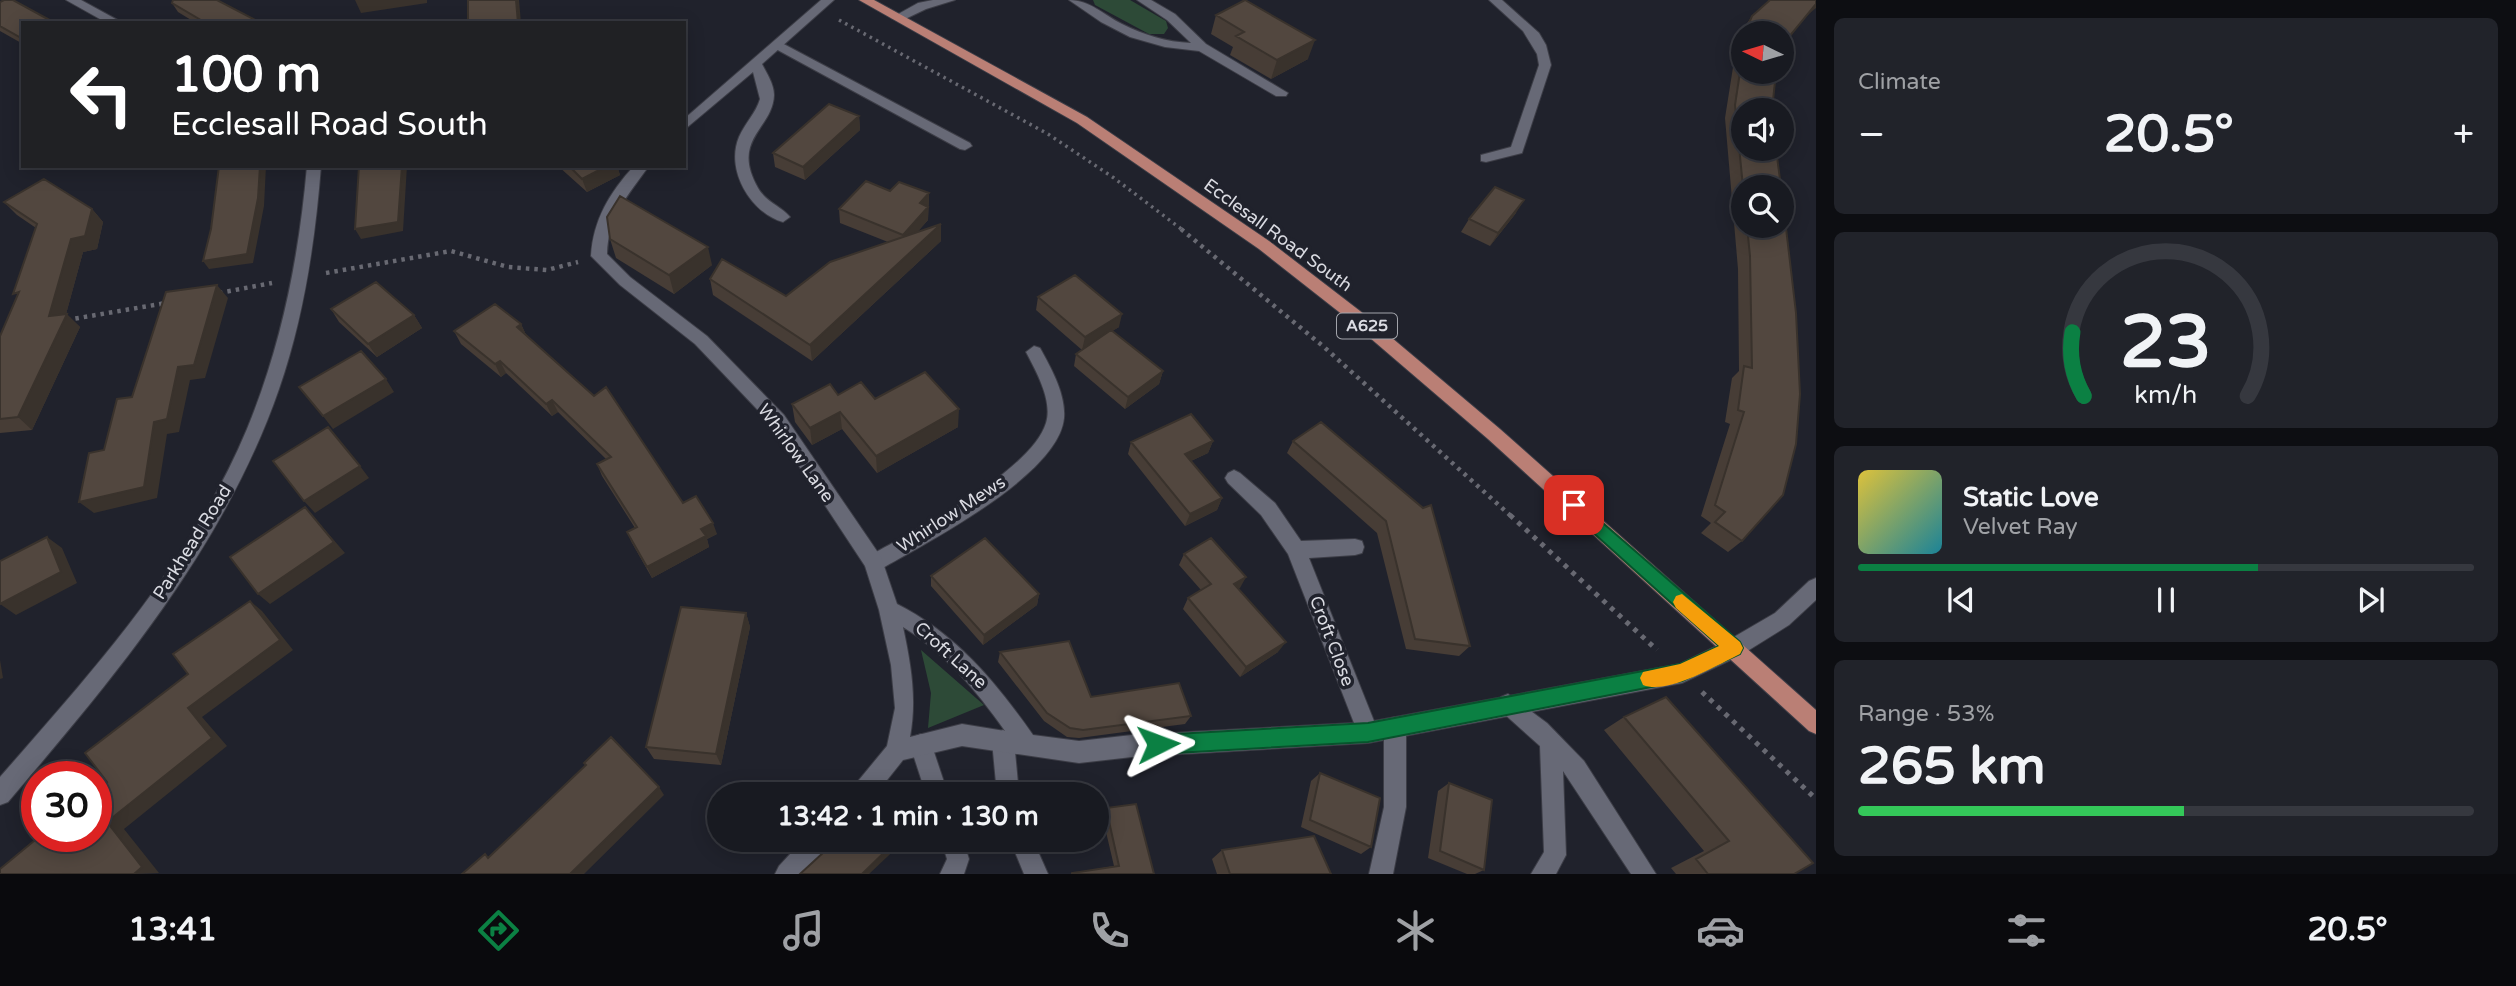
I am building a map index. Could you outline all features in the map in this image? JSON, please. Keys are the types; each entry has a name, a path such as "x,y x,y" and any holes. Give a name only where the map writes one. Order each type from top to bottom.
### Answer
{"main road":[{"name":"Ecclesall Road South","path":"865,0 1082,120 1264,245 1354,315 1484,425 1816,724"}],"street":[{"path":"72,0 113,21"},
{"path":"897,18 922,6 949,0"},
{"path":"1075,0 1131,35 1157,44 1202,47"},
{"path":"1143,0 1171,17 1202,47 1280,93"},
{"path":"1486,158 1517,150 1545,65 1545,52 1532,32 1495,0"},
{"path":"686,125 823,5"},
{"path":"778,45 965,146"},
{"path":"757,65 767,92 763,109 743,145 748,188 771,212 783,217"},
{"name":"Parkhead Road","path":"0,794 96,680 154,604 215,511 259,421 283,352 302,277 314,168"},
{"name":"Whirlow Lane","path":"640,168 612,205 598,239 599,256 625,281 701,340 778,420 874,563 889,610 901,665 905,708 897,751 872,782"},
{"name":"Whirlow Mews","path":"874,563 989,494 1037,455 1056,423 1049,383 1034,352"},
{"name":"Croft Close","path":"1234,478 1268,509 1296,550 1368,733"},
{"path":"1296,550 1355,547"},
{"path":"897,751 962,735 1079,752 1132,746 1368,733 1508,704 1682,673 1734,648 1782,619 1816,587"},
{"name":"Croft Lane","path":"889,610 921,624 989,688 1028,746"},
{"path":"1508,704 1576,769 1644,874"},
{"path":"1381,874 1395,807 1395,727"},
{"path":"1003,741 1007,782"},
{"path":"1543,874 1555,855 1555,804 1550,742"},
{"path":"921,745 933,782"},
{"path":"787,874 808,852"},
{"path":"952,874 958,859 956,852"},
{"path":"1026,852 1036,874"}],"path":[{"path":"823,5 1015,114 1112,177 1252,283 1682,673 1816,799"}],"green space":[{"path":"1093,0 1130,0 1166,21 1168,28 1164,34 1149,34 1095,5"},
{"path":"921,650 984,705 928,728 931,693"}],"building":[{"path":"13,0 51,21 21,21 21,38 0,26 0,2"},
{"path":"173,0 217,0 257,21 203,21 172,3"},
{"path":"468,0 516,0 518,21 468,21"},
{"path":"1245,0 1315,40 1277,60 1236,36 1244,32 1216,15"},
{"path":"1770,0 1816,0 1816,4 1794,31 1794,21 1750,21"},
{"path":"1738,84 1775,84 1773,98 1736,98"},
{"path":"829,104 859,116 803,167 773,153"},
{"path":"1740,161 1778,161 1779,175 1742,175"},
{"path":"219,168 260,168 258,198 247,254 203,261 211,229"},
{"path":"359,168 402,168 398,222 355,229"},
{"path":"571,168 603,168 582,179"},
{"path":"44,179 92,209 85,236 71,239 49,316 67,314 18,417 0,419 0,336 19,292 13,294 37,224 4,202"},
{"path":"866,181 890,191 899,182 929,193 920,203 928,207 903,235 839,209"},
{"path":"1495,187 1524,200 1498,233 1469,219"},
{"path":"620,196 708,247 669,275 610,239 607,217"},
{"path":"941,224 810,345 710,279 722,259 786,296 830,262"},
{"path":"1748,238 1787,238 1796,313 1800,394 1796,444 1783,495 1742,541 1715,522 1725,512 1715,505 1744,412 1738,410 1744,366 1752,368"},
{"path":"1075,275 1122,314 1085,337 1038,297"},
{"path":"376,282 414,315 368,344 331,309"},
{"path":"217,285 194,365 178,367 167,419 154,422 144,487 79,502 89,453 104,450 117,399 132,397 166,292"},
{"path":"495,304 521,324 517,327 594,396 606,387 683,503 696,496 713,523 701,529 706,536 647,567 627,532 637,527 597,464 611,457 552,400 546,404 500,361 495,364 454,331"},
{"path":"1111,330 1163,371 1128,397 1076,354"},
{"path":"361,351 386,379 323,416 299,387"},
{"path":"925,372 959,409 876,456 840,412 810,428 792,404 830,384 838,395 861,382 875,399"},
{"path":"1191,414 1213,441 1185,454 1222,498 1190,514 1131,442"},
{"path":"1321,422 1423,508 1431,505 1470,646 1415,639 1386,521 1293,441"},
{"path":"328,427 360,466 304,501 273,461"},
{"path":"305,507 334,542 258,594 230,557"},
{"path":"47,537 61,572 0,604 0,561"},
{"path":"985,538 1039,594 984,635 931,576"},
{"path":"1211,538 1246,577 1234,584 1286,642 1246,667 1188,598 1211,584 1184,554"},
{"path":"250,601 280,640 188,708 212,738 112,818 112,761 91,761 85,753 188,674 173,654"},
{"path":"681,607 746,613 716,754 646,747"},
{"path":"1069,641 1091,697 1179,683 1191,716 1083,730 1070,728 1047,713 1000,652"},
{"path":"1666,697 1813,863 1794,874 1708,874 1696,859 1729,841 1624,717"},
{"path":"611,737 659,787 570,874 462,874 485,854 488,858 586,765 584,763"},
{"path":"1320,773 1380,798 1371,847 1310,820"},
{"path":"1449,783 1492,800 1484,870 1440,851"},
{"path":"1136,804 1154,874 1072,874 1119,866 1109,821 1109,808"},
{"path":"112,828 142,867 134,874 0,874 0,869 21,852 112,852"},
{"path":"1314,836 1331,874 1230,874 1222,850"},
{"path":"824,852 885,852 862,874 800,874"}],"slow traffic":[{"path":"1649,678 1682,673 1734,648 1682,602"}],"route":[{"path":"1158,744 1368,733 1508,704 1682,673 1734,648 1574,505"}]}
